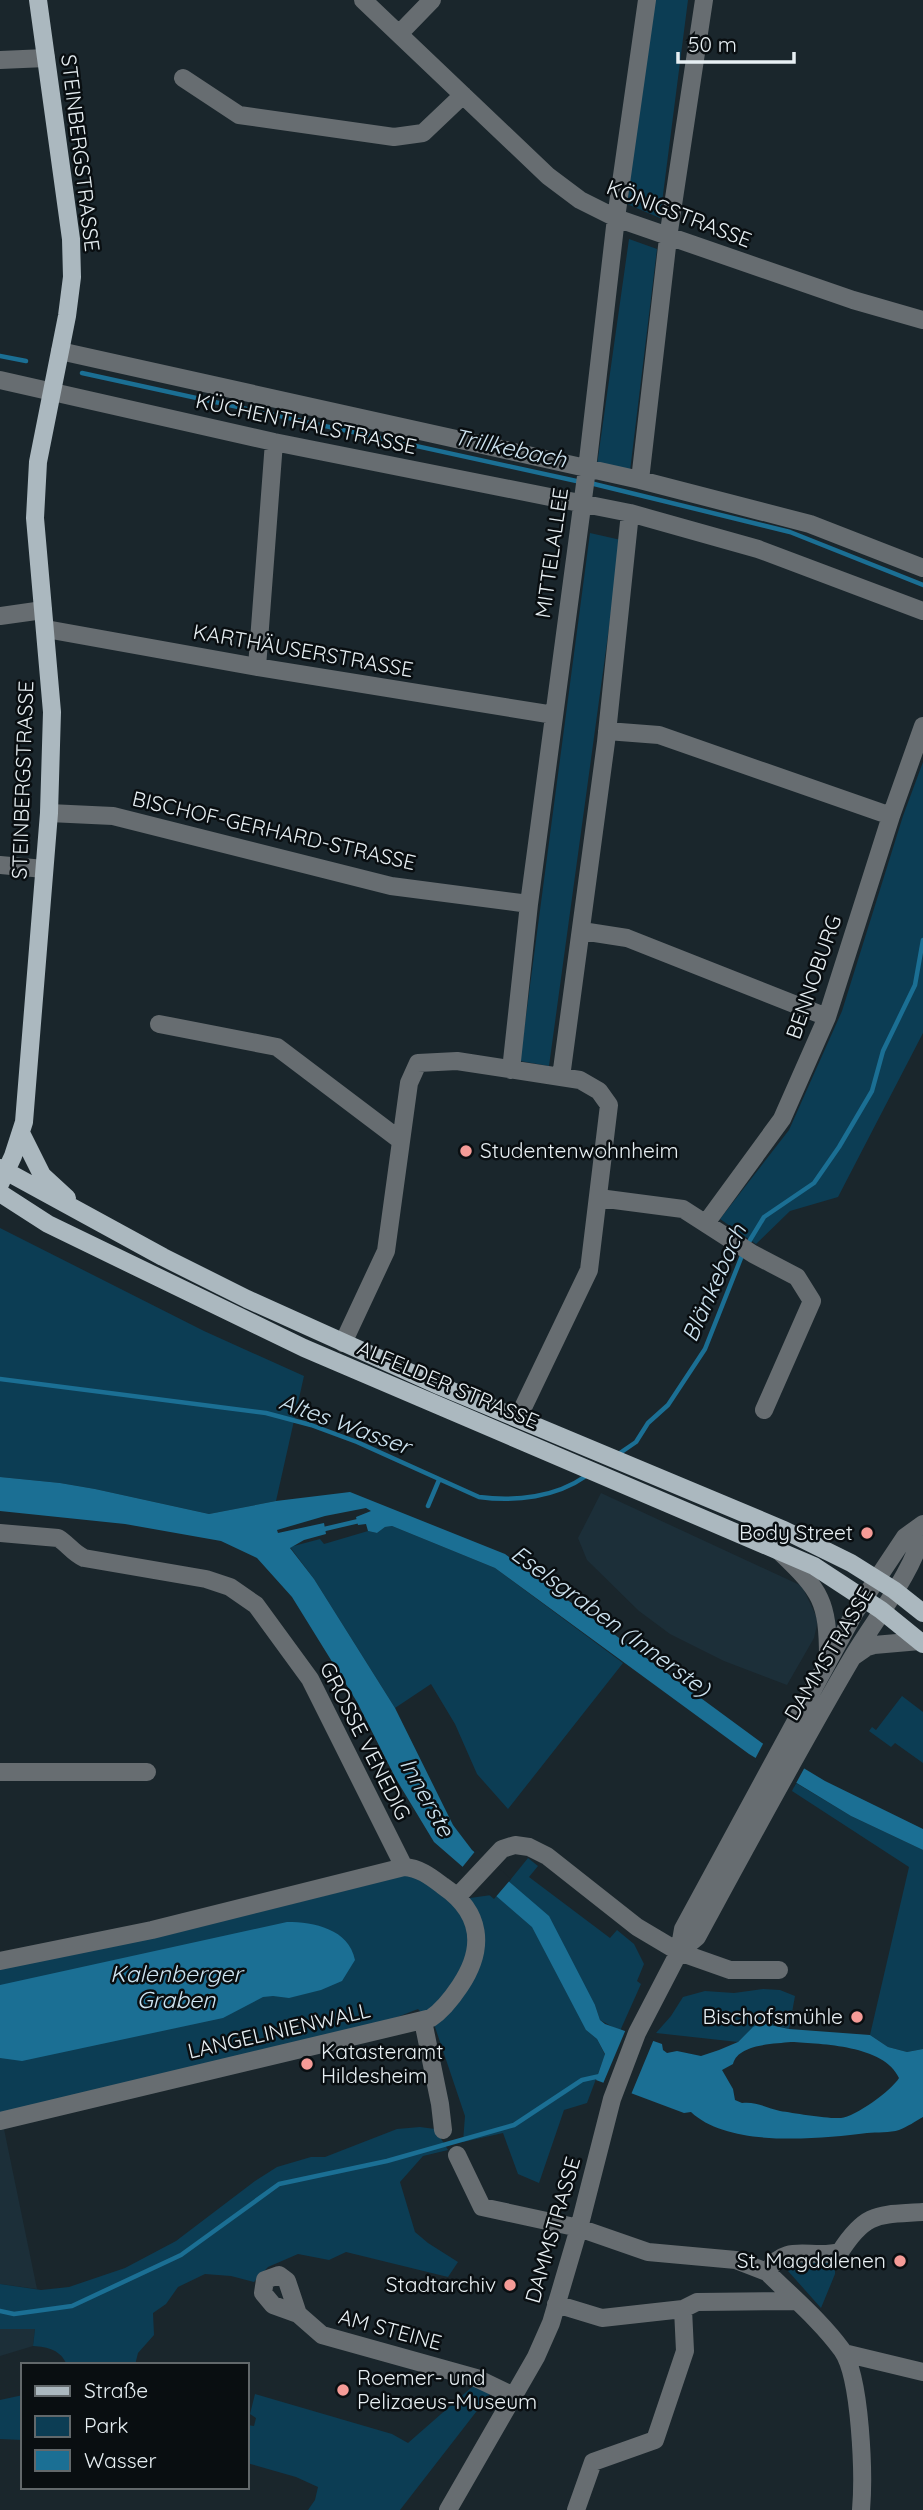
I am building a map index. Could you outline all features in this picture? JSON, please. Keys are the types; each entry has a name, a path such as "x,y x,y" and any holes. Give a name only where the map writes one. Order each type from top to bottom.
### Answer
{"main road":[{"name":"STEINBERGSTRASSE","path":"2,1175 21,1133 49,813 52,712 34,518 38,463 72,277 71,239 38,0"},
{"path":"21,1133 42,1175 85,1215"},
{"name":"ALFELDER STRASSE","path":"2,1175 247,1299 343,1343 783,1530 842,1559 894,1590 923,1613"},
{"name":"ALFELDER STRASSE","path":"0,1193 48,1224 304,1348 814,1566 881,1610 922,1643"}],"street":[{"name":"KÖNIGSTRASSE","path":"363,0 548,176 580,200 615,218 668,238 853,300 923,320"},
{"path":"399,34 432,0"},
{"name":"MITTELALLEE","path":"510,1070 529,904 587,468 615,218 647,0"},
{"path":"640,480 668,238 705,0"},
{"path":"0,60 46,58"},
{"path":"183,78 239,115 394,137 423,133 463,96"},
{"name":"KÜCHENTHALSTRASSE","path":"60,351 640,480 810,524 923,568"},
{"name":"KÜCHENTHALSTRASSE","path":"0,380 274,442 630,513 758,549 923,611"},
{"path":"257,667 274,442"},
{"path":"561,1077 607,732 630,513"},
{"path":"0,616 43,610"},
{"name":"KARTHÄUSERSTRASSE","path":"46,629 257,667 554,715"},
{"name":"BENNOBURG","path":"706,1223 782,1119 827,1017 891,816 923,726"},
{"path":"607,732 659,735 891,816"},
{"name":"BISCHOF-GERHARD-STRASSE","path":"49,813 113,816 391,886 529,904"},
{"path":"0,865 44,869"},
{"path":"582,931 627,938 827,1017"},
{"path":"159,1024 277,1047 400,1140"},
{"path":"343,1343 386,1251 409,1083 418,1063 457,1061 580,1080 598,1091 609,1105 589,1269 518,1418"},
{"path":"599,1198 683,1209 753,1254 797,1277 812,1301 764,1410"},
{"name":"DAMMSTRASSE","path":"773,1780 787,1734 828,1658 905,1537 923,1526"},
{"name":"DAMMSTRASSE","path":"448,2510 536,2357 551,2323 615,2092 637,2033 679,1952 683,1929 773,1780 803,1742 920,1547 923,1526"},
{"name":"GROSSE VENEDIG","path":"0,1533 58,1538 71,1551 85,1558 219,1582 244,1595 262,1612 310,1679 404,1867"},
{"path":"778,1550 809,1579 821,1600 828,1629 828,1658"},
{"path":"851,1659 867,1647 922,1643"},
{"path":"0,1772 147,1772"},
{"path":"0,1961 152,1930 404,1867 419,1870 462,1892 498,1852 515,1845 534,1849 638,1927 679,1952 730,1970 779,1970"},
{"name":"LANGELINIENWALL","path":"0,2121 423,2021 438,2014 468,1974 473,1961 475,1927 462,1892"},
{"path":"423,2021 443,2130"},
{"path":"457,2155 482,2207 579,2228 648,2252 736,2260 767,2272 818,2322 844,2353 860,2426 863,2487 861,2510"},
{"path":"767,2272 774,2260 783,2255 840,2252 852,2233 875,2215 923,2212"},
{"path":"556,2304 602,2318 683,2309 697,2302 796,2301"},
{"path":"576,2510 593,2462 655,2440 685,2351 683,2309"},
{"name":"AM STEINE","path":"298,2314 322,2335 476,2378 514,2396"},
{"path":"844,2353 923,2372"}],"shaded area":[{"path":"601,1493 802,1586 818,1620 814,1638 787,1685 724,1661 670,1634 639,1611 587,1560 578,1538"},
{"path":"4,2129 37,2289 0,2284 0,2130"},
{"path":"0,2329 35,2329 33,2346 0,2356"}],"green space":[{"path":"651,0 688,0 660,218 627,204"},
{"path":"629,239 657,249 630,471 597,465"},
{"path":"590,533 621,540 549,1066 520,1061"},
{"path":"923,762 923,1033 838,1197 790,1211 756,1244 720,1219 789,1130 842,1011 903,816"},
{"path":"0,1228 204,1331 304,1376 276,1501 209,1514 95,1489 0,1477"},
{"path":"392,1526 495,1568 623,1663 508,1809 477,1774 455,1724 431,1684 395,1708 314,1579 290,1547 320,1539 324,1544 368,1531 377,1533"},
{"path":"902,1696 923,1712 923,1763 895,1743 891,1747 869,1731 872,1727 876,1730"},
{"path":"796,1783 851,1816 923,1850 923,2049 907,2052 888,2047 870,2035 909,1867 792,1791"},
{"path":"528,1858 538,1866 529,1877 610,1938 617,1930 634,1944 644,1964 637,1981 641,1984 620,2031 600,2020 595,2005 586,2030 597,2039 605,2055 587,2103 564,2110 539,2183 518,2174 503,2133 463,2142 465,2116 435,2027 418,2009 374,2026 0,2114 0,1964 404,1869 455,1900 499,1894"},
{"path":"763,1989 780,1990 795,1996 789,2029 773,2025 761,2026 738,2042 656,2033 683,1997 705,1991 734,1993"},
{"path":"397,2129 435,2129 448,2150 423,2156 400,2182 415,2232 458,2262 448,2277 346,2252 329,2260 298,2254 268,2267 254,2282 231,2276 205,2274 178,2287 166,2304 153,2313 154,2335 138,2353 136,2363 66,2363 53,2350 33,2346 35,2329 0,2329 0,2284 41,2290 69,2287 125,2268 176,2241 277,2167 311,2157 325,2157"},
{"path":"835,2263 835,2274 821,2308 788,2271 791,2265"},
{"path":"473,2386 490,2394 400,2510 308,2510 315,2500 318,2487 296,2477 248,2463 248,2425 254,2426 256,2418 250,2414 255,2394 392,2434 408,2443"},
{"path":"21,2395 21,2440 0,2439 0,2400"}],"water":[{"name":"Innerste","path":"0,1477 95,1489 209,1514 276,1501 350,1492 505,1554 762,1743 825,1781 923,1829 923,1850 851,1816 749,1754 495,1568 392,1526 377,1533 368,1531 366,1524 358,1525 356,1517 371,1511 366,1508 277,1530 278,1533 324,1523 326,1534 304,1540 290,1548 314,1579 395,1708 453,1825 472,1850 549,1916 595,2005 600,2020 662,2044 667,2053 677,2051 701,2056 738,2042 761,2023 789,2029 870,2035 888,2047 907,2052 923,2049 923,2117 892,2132 800,2138 750,2136 728,2131 707,2123 691,2112 684,2113 596,2080 605,2054 597,2039 586,2030 532,1927 434,1842 396,1779 357,1702 292,1597 257,1558 221,1541 125,1524 0,1511","holes":["791,2042 851,2048 880,2059 891,2067 899,2078 873,2102 841,2118 780,2111 735,2100 733,2089 722,2070 749,2049"]},
{"name":"Kalenberger Graben","path":"287,1922 329,1929 346,1941 355,1960 342,1981 321,1990 289,1998 263,1997 223,2018 22,2061 0,2058 0,1985"}],"pier":[{"path":"765,1740 806,1765 794,1787 754,1761"},
{"path":"477,1849 511,1879 494,1899 460,1870"},
{"path":"626,2029 654,2039 630,2097 602,2086"}],"waterway":[{"name":"Trillkebach","path":"0,356 26,361"},
{"name":"Trillkebach","path":"82,373 581,482"},
{"name":"Trillkebach","path":"590,483 790,532 923,585"},
{"name":"Blänkebach","path":"747,1245 764,1217 814,1183 872,1091 883,1051 915,985 923,940"},
{"name":"Blänkebach","path":"617,1455 636,1442 648,1423 668,1405 705,1349 743,1253"},
{"name":"Altes Wasser","path":"0,1379 266,1413 311,1425 357,1442 479,1497 507,1499 535,1496 562,1489 586,1476"},
{"path":"428,1506 439,1480"},
{"name":"Eselsgraben (Innerste)","path":"320,1530 363,1520"},
{"path":"0,2311 14,2314 72,2306 181,2255 279,2184 387,2161 514,2125 582,2080 600,2076"}],"place":[{"name":"Studentenwohnheim","path":"466,1151"},
{"name":"Body Street","path":"867,1533"},
{"name":"Bischofsmühle","path":"857,2017"},
{"name":"Katasteramt Hildesheim","path":"307,2064"},
{"name":"St. Magdalenen","path":"900,2261"},
{"name":"Stadtarchiv","path":"510,2285"},
{"name":"Roemer- und Pelizaeus-Museum","path":"343,2390"}]}
